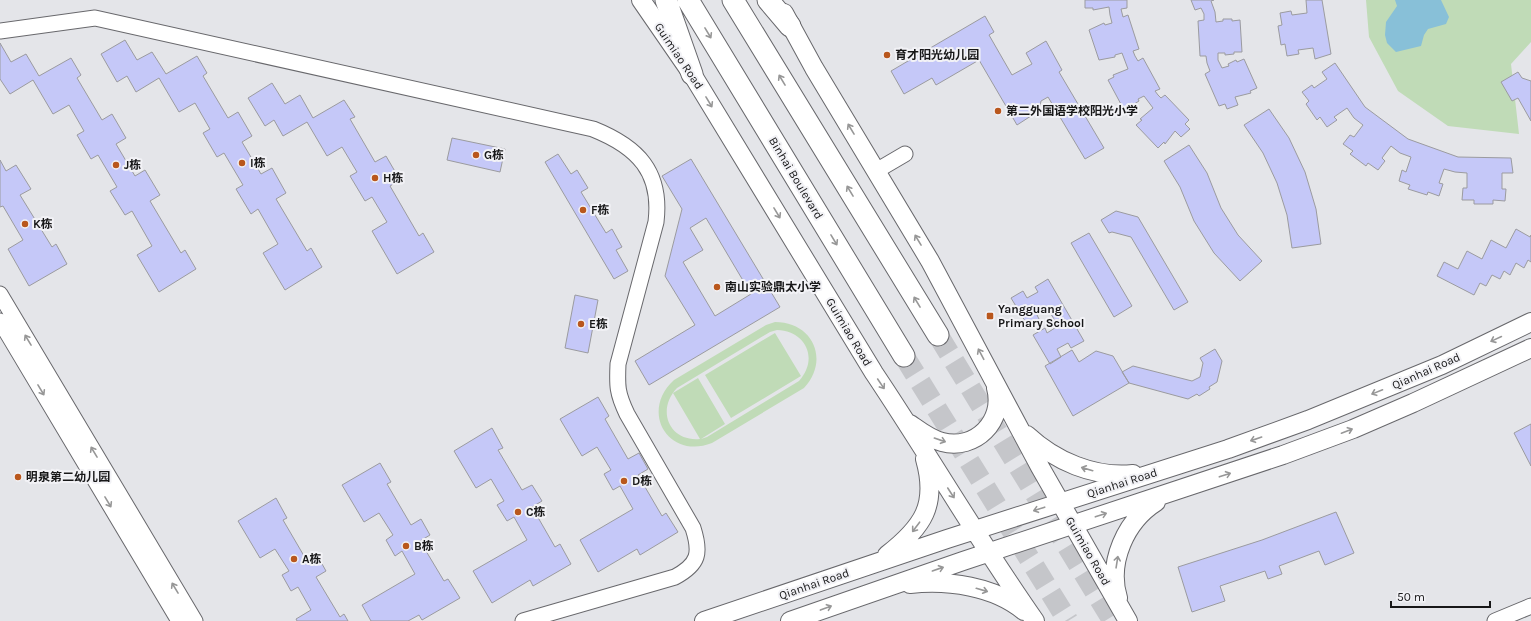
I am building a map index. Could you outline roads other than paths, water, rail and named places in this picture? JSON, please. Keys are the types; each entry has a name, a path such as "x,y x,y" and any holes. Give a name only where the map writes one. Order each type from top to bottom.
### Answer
{"highway":[{"path":"666,0 692,74"},
{"name":"Binhai Boulevard","path":"688,0 904,356"},
{"path":"733,0 938,335"},
{"path":"768,0 790,26"}],"main road":[{"name":"Guimiao Road","path":"641,0 692,74 870,366 988,552 1035,621"},
{"name":"Guimiao Road","path":"777,0 790,26 930,261 1060,503 1126,617"},
{"name":"Qianhai Road","path":"704,621 974,530 1228,449 1308,420 1435,368 1531,322"},
{"name":"Qianhai Road","path":"790,621 988,552 1283,455 1353,429 1420,400 1531,348"},
{"path":"906,421 927,435 942,442 957,444 967,442 977,437 987,429 993,421 997,410 998,394 992,375"},
{"path":"1012,415 1027,434 1041,447 1058,458 1078,467 1100,473 1125,475 1154,472"},
{"path":"878,562 893,551 915,529 928,506 930,486 928,472 917,438"},
{"path":"1126,617 1117,592 1115,571 1118,554 1125,536 1135,519 1148,506 1170,492"},
{"path":"888,586 917,583 945,584 979,589 1006,599 1018,606 1035,621"}],"street":[{"path":"0,31 95,18 593,129 624,144 638,155 648,170 655,186 658,206 656,222 618,364 617,382 619,397 626,414 693,528 698,543 697,556 687,570 674,577 523,621"},
{"path":"876,171 905,154"},
{"path":"0,294 195,621"},
{"path":"0,321 179,621"},
{"path":"1495,621 1531,606"}],"water":[{"path":"1395,0 1441,0 1449,17 1446,24 1428,29 1424,35 1421,46 1396,52 1387,43 1385,35 1386,22 1397,6"}],"tunnel":[{"path":"938,335 1113,621"},
{"path":"904,356 1068,621"}],"place":[{"name":"育才阳光幼儿园","path":"887,55"},
{"name":"第二外国语学校阳光小学","path":"998,111"},
{"name":"G栋","path":"476,155"},
{"name":"I栋","path":"242,163"},
{"name":"J栋","path":"116,165"},
{"name":"H栋","path":"375,178"},
{"name":"F栋","path":"583,210"},
{"name":"K栋","path":"25,224"},
{"name":"南山实验鼎太小学","path":"717,287"},
{"name":"Yangguang Primary School","path":"990,316"},
{"name":"E栋","path":"581,324"},
{"name":"明泉第二幼儿园","path":"18,477"},
{"name":"D栋","path":"624,481"},
{"name":"C栋","path":"518,512"},
{"name":"B栋","path":"406,546"},
{"name":"A栋","path":"294,559"}]}
